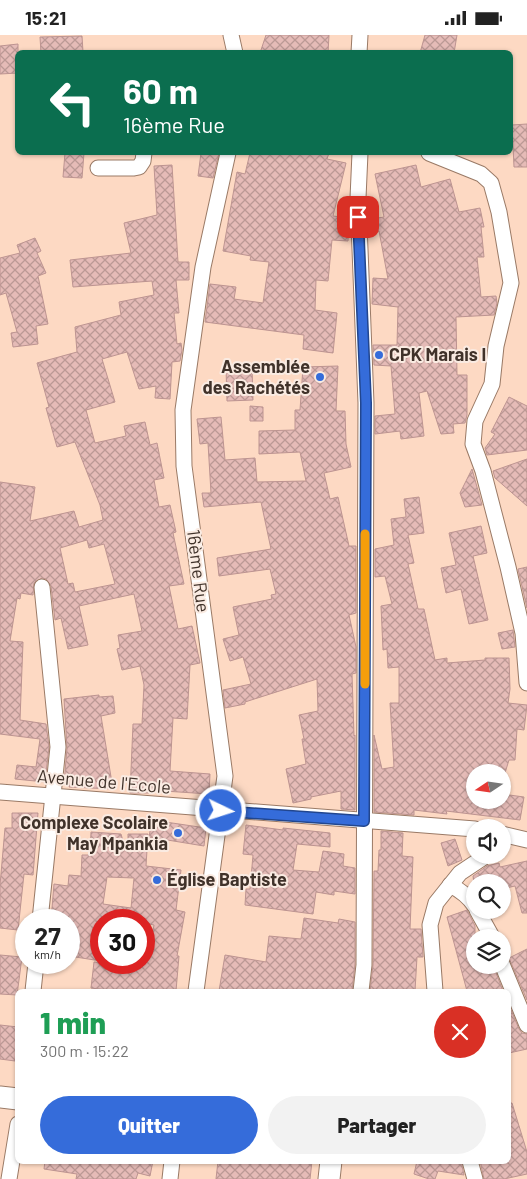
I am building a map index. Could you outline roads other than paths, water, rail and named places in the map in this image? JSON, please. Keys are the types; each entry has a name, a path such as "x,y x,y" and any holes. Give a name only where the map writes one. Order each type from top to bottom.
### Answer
{"street":[{"path":"231,35 234,50"},
{"path":"359,50 360,35"},
{"path":"98,168 139,167 143,161 144,155"},
{"name":"16ème Rue","path":"196,989 225,776 184,466 183,410 203,267 228,155"},
{"path":"360,155 358,198 366,403 364,965 361,989"},
{"path":"434,155 482,174 491,183 499,212 511,283 496,346 492,384 475,421 473,444 483,471 508,567 522,633 527,683"},
{"path":"41,909 58,747 42,587"},
{"name":"Avenue de l'Ecole","path":"0,792 54,798 466,828"},
{"path":"511,836 527,840"},
{"path":"434,989 430,925 436,903 460,873 474,864"},
{"path":"450,885 466,896"},
{"path":"33,989 35,974"},
{"path":"506,974 527,1025"},
{"path":"0,1097 15,1099"},
{"path":"9,1179 15,1142"},
{"path":"170,1179 172,1164"},
{"path":"329,1179 331,1164"},
{"path":"471,1164 475,1179"}],"place":[{"name":"CPK Marais I","path":"379,355"},
{"name":"Assemblée des Rachétés","path":"320,377"},
{"name":"Complexe Scolaire May Mpankia","path":"178,833"},
{"name":"Église Baptiste","path":"157,880"}]}
